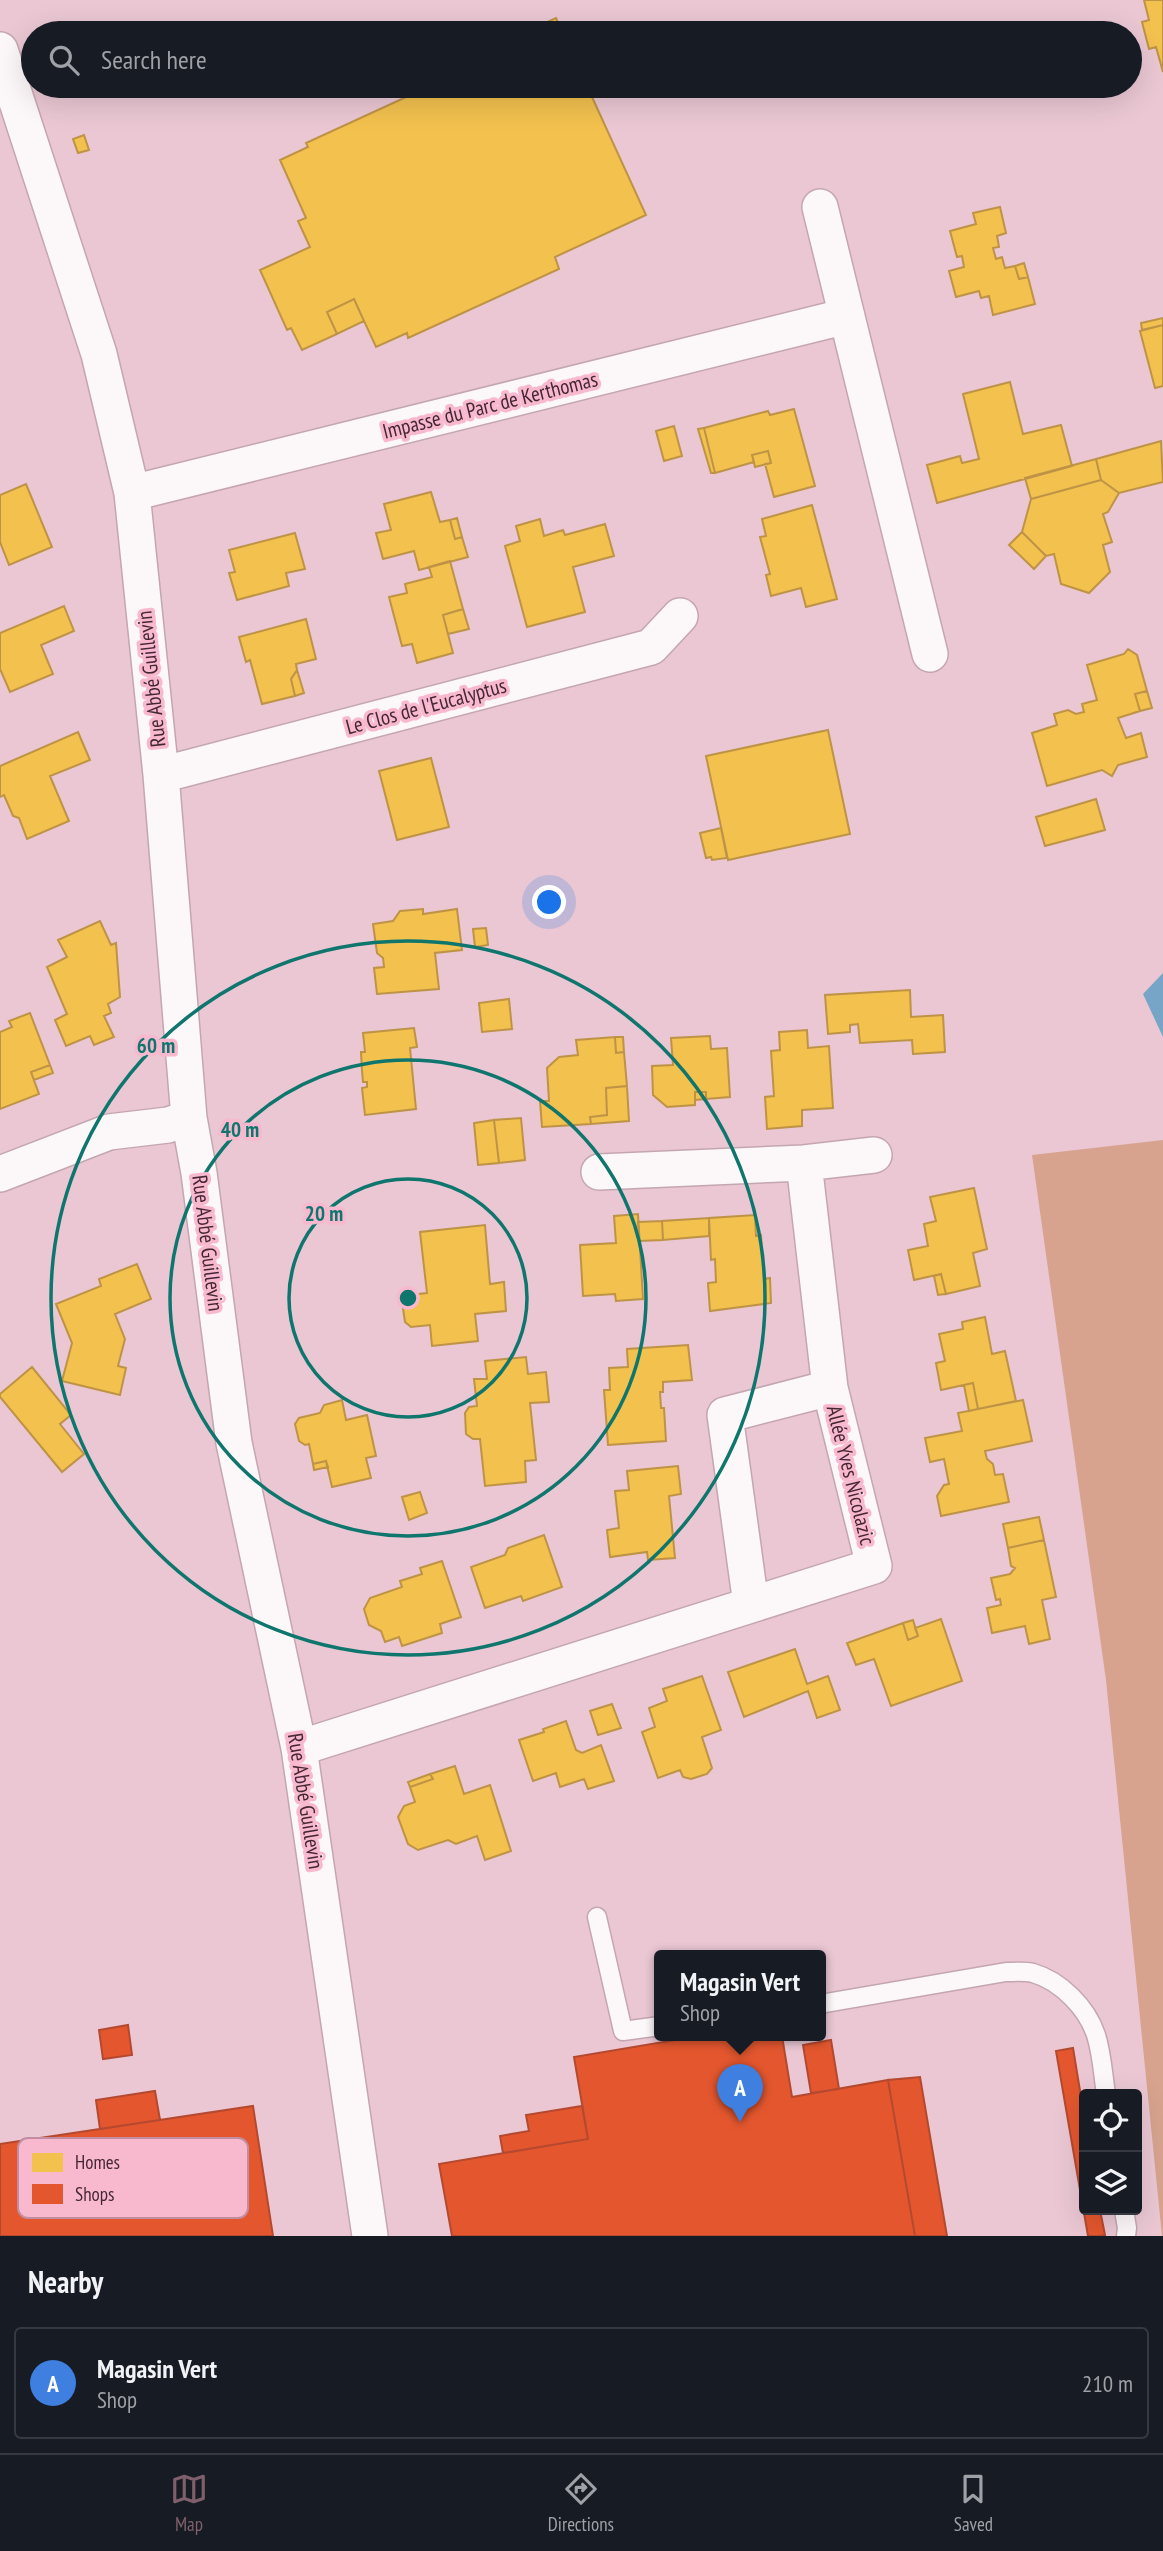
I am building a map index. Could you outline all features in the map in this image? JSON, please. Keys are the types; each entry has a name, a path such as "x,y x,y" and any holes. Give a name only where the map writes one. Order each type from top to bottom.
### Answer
{"street":[{"name":"Rue Abbé Guillevin","path":"0,50 99,354 132,493 161,775 190,1118 234,1443 299,1748 370,2236"},
{"path":"820,207 930,654"},
{"name":"Impasse du Parc de Kerthomas","path":"132,493 848,316"},
{"name":"Le Clos de l'Eucalyptus","path":"161,775 651,647 680,616"},
{"path":"0,1174 109,1132 168,1125 190,1118"},
{"path":"599,1172 804,1163 874,1154"},
{"path":"804,1163 830,1388"},
{"name":"Allée Yves Nicolazic","path":"299,1748 751,1605 874,1566 830,1388 725,1415 751,1605"}],"lane":[{"path":"597,1917 622,2031 654,2027"},
{"path":"826,2003 1006,1972 1031,1972 1049,1979 1071,1995 1085,2013 1096,2036 1104,2089"},
{"path":"1125,2215 1126,2236"}],"shaded area":[{"path":"1163,1140 1162,2236 1106,1680 1032,1155"}],"water":[{"path":"1163,973 1163,1037 1143,994"}],"building: Homes":[{"path":"1144,0 1163,0 1163,72 1156,47 1149,49 1142,22 1149,20"},
{"path":"404,98 592,98 646,215 555,257 559,269 408,338 407,333 376,347 354,299 327,312 337,334 302,350 291,328 287,330 260,270 310,247 298,221 306,218 280,160 308,147 306,143"},
{"path":"84,135 89,150 78,153 73,139"},
{"path":"1000,207 1006,233 997,236 999,247 993,248 996,259 1002,257 1005,268 1015,266 1019,279 1028,277 1035,304 993,315 989,296 981,298 979,291 956,297 949,271 964,267 962,256 957,257 950,231 976,224 973,213"},
{"path":"1024,263 1028,277 1019,279 1015,266"},
{"path":"354,299 364,321 337,334 327,312"},
{"path":"1163,318 1163,325 1142,330 1141,323"},
{"path":"1163,325 1163,386 1155,388 1140,331"},
{"path":"1010,382 1023,434 1061,425 1072,466 937,503 927,465 960,456 962,463 979,459 963,394"},
{"path":"794,409 815,486 774,497 765,464 771,463 768,451 752,455 754,462 715,473 704,428 768,411 770,415"},
{"path":"674,426 682,456 664,461 656,431"},
{"path":"704,428 715,473 711,473 698,429"},
{"path":"1161,441 1163,482 1119,493 1101,480 1096,459"},
{"path":"768,451 771,463 755,467 752,455"},
{"path":"1096,459 1101,480 1031,499 1025,478"},
{"path":"1101,480 1119,493 1108,512 1103,514 1112,542 1103,545 1110,572 1089,593 1061,584 1054,554 1046,556 1022,532 1031,499"},
{"path":"26,484 52,547 9,565 0,542 0,495"},
{"path":"431,492 440,522 450,520 455,539 462,537 468,557 419,570 414,551 383,559 376,533 391,530 384,504"},
{"path":"812,505 837,599 806,607 801,588 771,596 766,575 770,574 760,537 766,536 762,519"},
{"path":"457,518 462,537 455,539 450,520"},
{"path":"540,519 544,536 563,530 565,535 605,524 614,556 573,567 585,612 527,627 505,546 520,541 516,526"},
{"path":"1022,532 1046,556 1034,569 1009,545"},
{"path":"295,533 305,569 286,573 289,586 237,600 229,573 235,572 229,550"},
{"path":"450,561 463,609 443,615 453,653 417,663 412,644 402,646 389,597 407,593 405,584 432,577 429,567"},
{"path":"64,606 74,631 41,645 53,674 10,692 0,669 0,633"},
{"path":"463,609 469,629 448,634 443,615"},
{"path":"306,619 316,659 296,664 297,670 291,679 295,696 262,704 250,660 246,662 239,637"},
{"path":"1128,649 1137,655 1147,691 1135,694 1140,711 1118,718 1126,738 1141,733 1147,757 1118,765 1112,776 1102,770 1047,786 1032,733 1057,725 1054,714 1068,710 1076,714 1084,712 1082,704 1097,700 1087,665 1124,654"},
{"path":"297,670 304,693 295,696 291,679"},
{"path":"1147,691 1152,708 1140,711 1135,694"},
{"path":"828,730 850,834 728,860 706,756"},
{"path":"78,732 90,760 50,776 69,821 27,839 19,818 13,816 4,795 0,797 0,766"},
{"path":"431,758 449,827 397,840 379,771"},
{"path":"1096,799 1105,830 1045,846 1036,817"},
{"path":"721,828 727,858 706,858 700,833"},
{"path":"423,909 423,914 457,909 462,950 435,953 439,989 377,994 374,968 384,967 383,958 377,953 373,924 393,921 400,911"},
{"path":"100,921 111,945 116,943 120,997 108,1004 111,1013 104,1016 114,1037 94,1045 90,1036 66,1046 55,1020 67,1014 47,967 67,957 58,940"},
{"path":"486,928 488,945 475,947 473,929"},
{"path":"910,990 911,1017 943,1015 945,1052 913,1054 912,1040 860,1043 858,1024 850,1025 850,1032 828,1034 825,995"},
{"path":"509,999 512,1029 482,1032 479,1003"},
{"path":"30,1013 50,1065 31,1072 39,1094 0,1109 0,1032 12,1027 9,1021"},
{"path":"414,1028 417,1047 410,1048 416,1109 365,1115 362,1088 367,1087 367,1082 363,1082 362,1071 361,1052 365,1052 363,1033"},
{"path":"807,1030 808,1048 829,1046 833,1108 802,1110 802,1126 767,1129 765,1097 774,1096 771,1051 780,1050 779,1032"},
{"path":"710,1036 711,1049 727,1048 730,1097 706,1099 706,1092 695,1092 695,1105 667,1107 653,1095 652,1066 673,1065 671,1038"},
{"path":"615,1037 616,1053 624,1052 627,1086 606,1088 607,1115 590,1117 591,1124 542,1127 540,1101 549,1101 547,1068 559,1057 578,1055 576,1040"},
{"path":"615,1037 623,1037 624,1052 616,1053"},
{"path":"50,1065 53,1073 34,1080 31,1072"},
{"path":"627,1086 629,1121 591,1124 590,1117 607,1115 606,1088"},
{"path":"695,1092 706,1092 706,1099 695,1100"},
{"path":"521,1118 525,1160 499,1163 494,1120"},
{"path":"494,1120 499,1163 478,1165 474,1123"},
{"path":"974,1188 987,1249 973,1253 980,1286 946,1294 941,1274 914,1280 908,1250 928,1246 924,1224 936,1221 930,1197"},
{"path":"638,1214 643,1299 616,1301 615,1294 583,1296 580,1245 616,1243 614,1216"},
{"path":"755,1215 756,1236 761,1235 764,1279 770,1278 771,1303 710,1311 708,1283 716,1282 715,1259 711,1260 709,1218"},
{"path":"709,1218 709,1236 663,1240 662,1221"},
{"path":"662,1221 663,1240 639,1241 638,1222"},
{"path":"485,1225 490,1284 504,1282 506,1311 475,1314 478,1341 432,1346 430,1325 411,1327 405,1322 402,1302 408,1295 427,1293 420,1232"},
{"path":"137,1264 151,1299 115,1314 125,1339 118,1366 126,1368 120,1395 62,1381 72,1343 56,1304 101,1286 99,1279"},
{"path":"941,1274 946,1294 938,1295 934,1276"},
{"path":"985,1317 992,1354 1005,1351 1016,1401 978,1409 973,1383 941,1390 936,1363 945,1361 939,1334 963,1329 962,1322"},
{"path":"688,1345 692,1380 663,1382 663,1392 660,1392 666,1441 608,1445 604,1390 610,1390 609,1368 628,1367 627,1349"},
{"path":"526,1357 528,1374 546,1372 549,1402 530,1403 536,1460 525,1461 526,1482 485,1486 480,1439 473,1439 466,1434 465,1413 469,1407 477,1406 474,1379 487,1379 485,1361"},
{"path":"32,1367 71,1415 60,1424 84,1454 62,1472 0,1397 0,1394"},
{"path":"973,1383 978,1409 969,1411 964,1385"},
{"path":"342,1400 346,1420 367,1415 376,1456 366,1458 371,1478 332,1487 326,1461 313,1464 309,1444 305,1445 299,1441 295,1424 299,1418 320,1413 324,1405"},
{"path":"1023,1400 1032,1441 985,1451 987,1459 993,1464 995,1475 1003,1474 1009,1502 941,1516 937,1496 944,1485 949,1484 944,1459 930,1462 925,1438 962,1431 958,1413"},
{"path":"326,1461 328,1467 314,1470 313,1464"},
{"path":"678,1466 681,1494 669,1496 675,1558 648,1560 647,1552 610,1557 607,1530 619,1528 615,1491 629,1490 627,1471"},
{"path":"420,1492 427,1513 409,1520 402,1497"},
{"path":"1039,1517 1044,1540 1008,1548 1003,1524"},
{"path":"544,1535 562,1587 523,1601 521,1596 485,1608 471,1567 505,1555 508,1548"},
{"path":"1044,1540 1056,1597 1042,1600 1050,1639 1029,1644 1025,1626 992,1633 987,1608 1001,1605 1000,1599 996,1600 991,1578 1010,1574 1015,1568 1011,1566 1008,1548"},
{"path":"442,1561 461,1617 440,1624 442,1633 402,1646 399,1637 385,1642 381,1631 369,1625 364,1609 370,1598 402,1587 400,1581 422,1574 420,1568"},
{"path":"941,1619 962,1681 891,1706 874,1659 856,1665 847,1643 903,1623 908,1640 918,1636 915,1628"},
{"path":"913,1620 918,1636 908,1640 903,1623"},
{"path":"795,1649 807,1684 828,1676 840,1710 817,1718 808,1691 744,1717 728,1672"},
{"path":"702,1676 721,1730 702,1737 712,1768 707,1774 691,1779 683,1777 680,1770 658,1778 642,1732 655,1727 649,1708 667,1701 663,1689"},
{"path":"612,1704 621,1728 598,1735 590,1711"},
{"path":"566,1721 576,1750 582,1753 601,1745 614,1781 588,1789 584,1779 560,1787 556,1773 533,1781 519,1740"},
{"path":"455,1766 464,1794 490,1785 511,1851 485,1860 477,1836 456,1844 448,1840 418,1850 408,1844 398,1817 404,1806 415,1802 410,1787 433,1779 430,1774"},
{"path":"430,1774 433,1779 410,1787 408,1782"}],"building: Shops":[{"path":"128,2025 132,2055 103,2059 99,2030"},
{"path":"831,2040 839,2089 811,2093 803,2045"},
{"path":"669,2041 783,2041 792,2097 888,2080 915,2236 452,2236 439,2164 588,2139 574,2057"},
{"path":"1073,2048 1080,2089 1079,2184 1056,2051"},
{"path":"920,2077 947,2236 915,2236 888,2080"},
{"path":"155,2091 160,2120 100,2129 96,2100"},
{"path":"253,2106 273,2236 0,2236 0,2144 18,2141 18,2218 248,2218 248,2138 40,2138"},
{"path":"582,2106 588,2139 503,2153 500,2136 529,2131 526,2115"},
{"path":"1084,2215 1101,2215 1105,2235 1088,2236"}],"place":[{"name":"Magasin Vert","path":"740,2122"}]}
